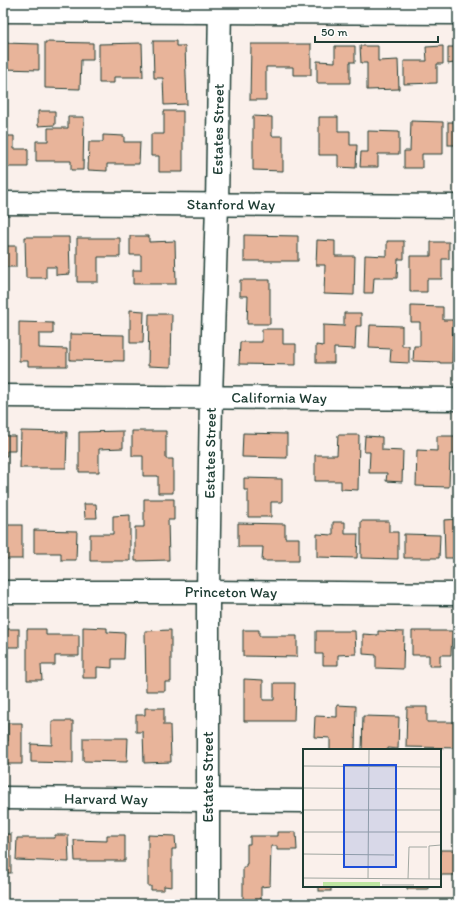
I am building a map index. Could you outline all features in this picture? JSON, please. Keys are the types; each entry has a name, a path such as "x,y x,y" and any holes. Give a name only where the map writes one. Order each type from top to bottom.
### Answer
{"street":[{"path":"3,11 220,7 458,13"},
{"name":"Estates Street","path":"208,904 208,592 220,7"},
{"name":"Stanford Way","path":"3,203 458,206"},
{"name":"California Way","path":"3,396 458,399"},
{"name":"Princeton Way","path":"3,592 458,594"},
{"name":"Harvard Way","path":"3,798 303,801"}],"building":[{"path":"153,41 176,41 176,46 185,46 187,104 164,105 163,78 154,78"},
{"path":"45,42 93,43 93,60 81,60 80,89 45,88"},
{"path":"3,43 39,44 39,70 3,69"},
{"path":"142,43 143,77 114,77 114,83 99,83 99,44"},
{"path":"251,44 311,44 311,75 293,75 293,67 266,67 266,100 250,100"},
{"path":"335,46 355,46 355,62 350,62 350,83 317,83 317,61 335,62"},
{"path":"360,46 378,46 378,61 398,60 399,89 367,90 367,63 361,63"},
{"path":"443,46 443,64 437,64 437,83 404,84 404,61 427,61 426,47"},
{"path":"448,47 458,47 458,84 455,84 454,63 448,64"},
{"path":"3,109 6,109 7,136 14,136 14,149 28,149 28,167 3,167"},
{"path":"38,111 55,111 55,125 38,126"},
{"path":"164,111 183,111 183,172 159,172 159,156 151,156 151,134 164,134"},
{"path":"253,116 272,117 272,136 283,136 283,171 253,170"},
{"path":"68,117 84,117 83,170 71,170 71,161 36,161 36,141 48,141 48,128 68,128"},
{"path":"319,117 338,117 338,131 350,131 350,145 357,145 356,168 338,167 338,155 319,155"},
{"path":"411,121 443,122 443,154 422,154 422,168 404,168 404,151 410,151"},
{"path":"448,122 458,122 458,145 448,145"},
{"path":"368,131 399,132 399,154 378,154 378,167 360,167 361,152 368,152"},
{"path":"103,135 124,136 124,142 140,142 139,164 107,164 107,171 88,170 89,142 103,142"},
{"path":"244,235 298,236 298,261 244,261"},
{"path":"130,236 149,236 149,242 175,241 176,284 133,284 133,270 141,270 141,255 130,255"},
{"path":"25,237 69,237 70,274 56,275 56,267 46,267 46,278 26,278"},
{"path":"77,238 120,238 120,257 98,257 98,282 77,282"},
{"path":"317,240 335,241 335,256 355,256 354,295 324,294 325,265 316,265"},
{"path":"387,241 404,241 404,259 398,259 397,278 374,278 373,293 364,293 365,255 387,256"},
{"path":"454,241 458,241 458,259 454,259"},
{"path":"431,242 449,242 449,259 442,259 442,279 427,279 427,292 410,292 410,256 431,256"},
{"path":"3,246 16,246 16,267 3,267"},
{"path":"240,280 270,280 270,324 247,324 248,296 240,296"},
{"path":"411,306 443,307 443,320 453,320 452,363 413,361 414,346 420,346 420,322 411,322"},
{"path":"130,310 144,311 143,343 130,343"},
{"path":"344,313 361,313 361,326 356,326 355,349 334,348 334,363 316,363 316,345 323,346 323,325 344,326"},
{"path":"149,314 172,314 171,367 148,366"},
{"path":"19,322 53,323 53,334 39,334 39,348 67,349 67,366 28,366 28,361 19,361"},
{"path":"370,325 402,326 402,346 409,346 409,363 390,362 391,349 369,348"},
{"path":"4,327 5,363 3,363"},
{"path":"262,329 283,329 283,344 296,344 296,365 239,364 240,342 262,342"},
{"path":"70,334 124,335 124,361 70,360"},
{"path":"21,431 67,432 66,468 20,468"},
{"path":"123,431 123,448 99,449 99,472 79,472 79,432"},
{"path":"132,431 166,431 166,459 173,459 173,493 158,493 158,476 143,476 143,456 132,456"},
{"path":"243,433 287,434 287,458 242,457"},
{"path":"338,435 359,435 358,490 341,489 341,481 315,481 315,455 337,455"},
{"path":"3,436 15,436 15,451 7,451 7,456 3,456"},
{"path":"365,436 382,437 382,450 403,451 402,482 386,481 387,473 369,473 370,452 364,452"},
{"path":"437,436 456,436 455,454 450,454 449,487 416,486 417,450 437,451"},
{"path":"244,478 282,479 282,502 271,502 271,517 248,517 248,490 244,490"},
{"path":"144,499 174,499 174,520 168,520 169,560 135,561 135,527 144,527"},
{"path":"84,504 96,504 97,518 85,518"},
{"path":"130,515 130,561 90,561 90,534 113,534 113,516"},
{"path":"458,519 458,558 445,558 444,520"},
{"path":"361,521 389,521 389,532 398,532 398,559 361,558"},
{"path":"333,522 345,522 345,534 358,534 357,558 317,557 317,534 333,535"},
{"path":"238,523 285,524 285,538 299,538 299,561 262,561 263,547 238,547"},
{"path":"3,525 22,525 22,559 3,559"},
{"path":"34,530 77,531 76,560 61,560 61,553 34,553"},
{"path":"404,534 440,535 439,558 404,558"},
{"path":"83,627 107,628 107,632 125,633 124,659 112,659 112,668 97,667 97,678 83,678"},
{"path":"3,629 19,629 19,647 3,647"},
{"path":"27,629 46,629 46,635 79,635 79,656 55,656 55,665 41,665 42,680 27,680"},
{"path":"171,630 171,682 165,682 165,691 146,691 145,631"},
{"path":"243,630 259,630 259,636 297,636 297,657 243,656"},
{"path":"316,631 355,631 356,654 338,655 338,665 323,665 323,654 316,654"},
{"path":"378,631 404,632 403,669 376,668 376,655 363,654 363,634 378,635"},
{"path":"412,631 452,631 451,655 440,655 440,666 429,666 429,655 412,655"},
{"path":"456,632 458,632 458,655 456,655"},
{"path":"244,679 263,680 263,700 274,700 274,683 295,683 294,721 244,721"},
{"path":"337,705 356,706 355,749 330,749 330,738 314,737 315,716 337,717"},
{"path":"407,707 427,707 427,722 458,722 458,748 406,747"},
{"path":"145,708 164,708 164,725 170,725 171,762 144,763 143,732 136,732 136,715 145,715"},
{"path":"363,716 399,717 398,749 362,749"},
{"path":"52,721 73,721 73,763 31,762 31,744 52,745"},
{"path":"8,723 22,723 22,764 3,764 3,741 8,741"},
{"path":"83,738 128,738 127,762 83,761"},
{"path":"277,832 296,832 297,850 277,850 277,846 271,846 270,886 261,887 261,901 243,901 243,867 246,867 247,864 247,844 250,844 250,836 277,836"},
{"path":"3,834 11,834 11,873 3,873"},
{"path":"55,835 68,835 69,862 16,860 17,838 55,838"},
{"path":"107,835 125,835 125,861 75,861 74,840 107,841"},
{"path":"148,835 175,836 176,849 172,849 172,887 164,886 164,890 151,890 151,886 148,886"},
{"path":"441,850 458,850 458,875 441,875"},
{"path":"319,887 331,887 331,891 319,891"},
{"path":"407,887 428,887 428,889 407,889"}]}
